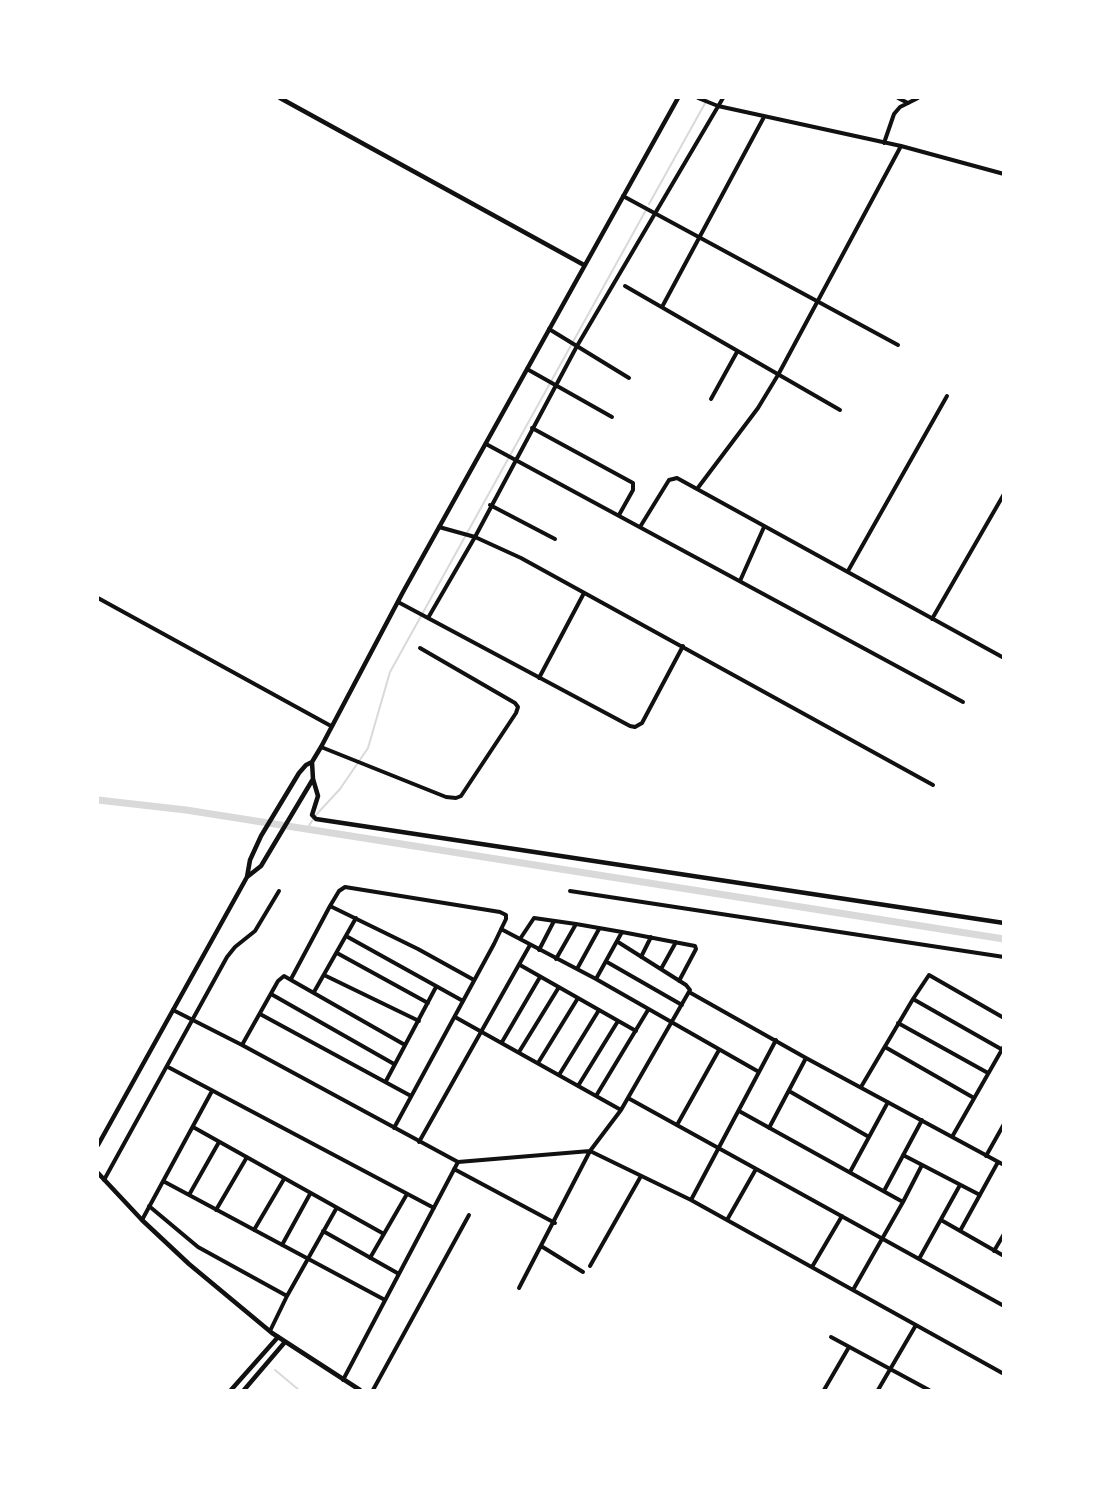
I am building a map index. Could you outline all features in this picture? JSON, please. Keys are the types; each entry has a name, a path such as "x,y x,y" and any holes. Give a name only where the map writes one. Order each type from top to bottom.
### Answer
{"street":[{"path":"280,98 585,265"},
{"path":"98,1145 247,877 250,860 261,836 303,768 312,762 321,747 439,527 678,98"},
{"path":"698,98 718,106 901,146 1004,174"},
{"path":"426,617 532,428 552,383 574,344 655,214 723,98"},
{"path":"898,98 908,103"},
{"path":"884,143 894,114 918,98"},
{"path":"662,307 764,117"},
{"path":"698,489 758,408 778,375 901,146"},
{"path":"623,196 898,345"},
{"path":"625,286 840,410"},
{"path":"549,329 629,378"},
{"path":"711,399 737,352"},
{"path":"527,369 612,417"},
{"path":"848,571 947,396"},
{"path":"532,428 633,483 633,490 619,515"},
{"path":"486,444 963,702"},
{"path":"640,527 672,478 677,478 1004,658"},
{"path":"932,620 1004,494"},
{"path":"490,505 555,539"},
{"path":"439,527 472,536 513,554 933,785"},
{"path":"740,581 764,527"},
{"path":"539,678 584,593"},
{"path":"98,598 331,726"},
{"path":"398,602 630,726 642,723 683,646"},
{"path":"321,747 446,797 456,798 466,790 518,707 515,703 420,648"},
{"path":"312,762 313,779 318,796 312,812 314,818 1004,923"},
{"path":"247,877 261,866 313,779"},
{"path":"291,979 341,889 349,887 500,912 507,916 394,1128"},
{"path":"104,1180 227,957 235,947 255,931 279,891"},
{"path":"570,891 1004,957"},
{"path":"330,906 474,980"},
{"path":"314,992 356,918"},
{"path":"520,939 534,918 693,945 696,949 679,981"},
{"path":"539,950 554,921"},
{"path":"556,959 576,924"},
{"path":"501,929 596,979 759,1072"},
{"path":"577,969 599,929"},
{"path":"596,979 622,932"},
{"path":"346,936 463,1001"},
{"path":"641,957 651,937"},
{"path":"519,1288 590,1151 621,1110 689,992 690,987 618,942"},
{"path":"661,969 676,942"},
{"path":"419,1142 530,945"},
{"path":"337,953 428,1003"},
{"path":"607,962 682,1005"},
{"path":"520,965 636,1031"},
{"path":"324,975 419,1021"},
{"path":"861,1087 929,975 1004,1018"},
{"path":"242,1045 280,978 284,976 405,1046"},
{"path":"502,1042 540,976"},
{"path":"386,1082 436,987"},
{"path":"519,1052 559,987"},
{"path":"689,992 1004,1165"},
{"path":"271,994 394,1064"},
{"path":"538,1063 578,998"},
{"path":"913,999 1002,1047 952,1137"},
{"path":"173,1010 458,1162 590,1151 691,1200 1004,1374"},
{"path":"559,1075 599,1010"},
{"path":"596,1096 648,1010"},
{"path":"260,1014 411,1096"},
{"path":"455,1017 621,1110"},
{"path":"578,1086 618,1021"},
{"path":"898,1023 988,1073"},
{"path":"691,1200 776,1040"},
{"path":"885,1047 974,1098"},
{"path":"677,1125 719,1050"},
{"path":"769,1128 806,1058"},
{"path":"168,1067 434,1208"},
{"path":"142,1220 212,1091"},
{"path":"789,1091 869,1137"},
{"path":"628,1098 1004,1306"},
{"path":"850,1172 888,1102"},
{"path":"739,1110 903,1202"},
{"path":"884,1191 922,1120"},
{"path":"986,1156 1004,1124"},
{"path":"192,1127 384,1234"},
{"path":"189,1195 219,1142"},
{"path":"903,1155 980,1195"},
{"path":"216,1210 247,1157"},
{"path":"344,1380 458,1162"},
{"path":"960,1231 998,1162"},
{"path":"853,1290 922,1165"},
{"path":"454,1169 555,1222"},
{"path":"727,1220 756,1169"},
{"path":"98,1173 142,1220 189,1264 278,1337 360,1390"},
{"path":"590,1266 641,1176"},
{"path":"254,1230 284,1179"},
{"path":"163,1181 386,1300"},
{"path":"919,1259 960,1185"},
{"path":"282,1245 310,1194"},
{"path":"370,1258 408,1194"},
{"path":"149,1206 200,1249 287,1296"},
{"path":"270,1331 336,1209"},
{"path":"374,1390 469,1215"},
{"path":"812,1267 842,1216"},
{"path":"941,1220 1004,1256"},
{"path":"323,1231 399,1274"},
{"path":"994,1251 1004,1234"},
{"path":"541,1246 583,1272"},
{"path":"878,1390 916,1325"},
{"path":"231,1390 278,1337"},
{"path":"831,1337 929,1390"},
{"path":"244,1390 285,1342"},
{"path":"824,1390 849,1347"},
{"path":"264,1352 271,1358"}],"waterway":[{"path":"649,204 708,98"},
{"path":"307,829 315,816 340,789 368,748 390,672 646,210"},
{"path":"98,800 186,810 1004,939"},
{"path":"275,1370 299,1390"}]}
